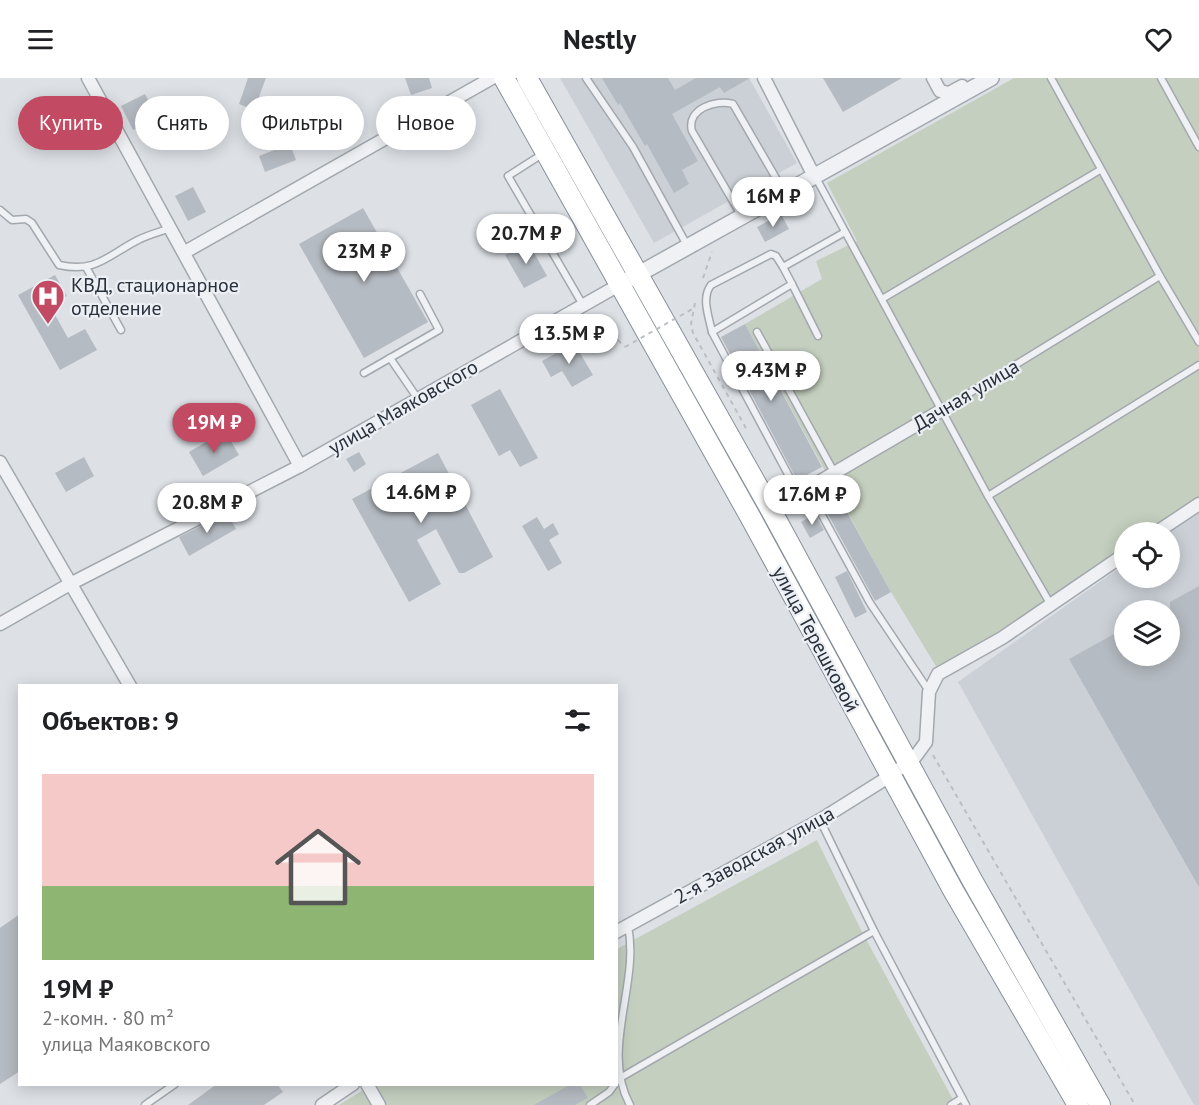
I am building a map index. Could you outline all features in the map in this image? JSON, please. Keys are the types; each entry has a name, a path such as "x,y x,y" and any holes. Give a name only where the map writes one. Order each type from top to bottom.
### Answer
{"highway":[{"name":"улица Терешковой","path":"504,78 752,520 953,890 1078,1105"},
{"name":"улица Терешковой","path":"527,78 771,510 908,762 1100,1105"}],"street":[{"path":"88,78 300,466"},
{"path":"185,252 492,78"},
{"path":"764,78 814,176"},
{"path":"933,78 940,91 949,93 977,78"},
{"name":"улица Маяковского","path":"0,624 70,584 300,466 583,305 991,78"},
{"name":"Дачная улица","path":"771,510 942,410"},
{"path":"0,462 129,684"},
{"path":"1172,522 1199,504"},
{"path":"926,742 930,692 938,674 1002,638 1114,562"},
{"name":"2-я Заводская улица","path":"622,928 820,820 890,776 908,762 926,742"},
{"path":"322,1105 346,1086"},
{"path":"368,1086 379,1105"}],"lane":[{"path":"586,78 633,147 688,248"},
{"path":"1052,78 1100,170 1199,342"},
{"path":"1161,78 1199,147"},
{"path":"742,217 692,131 691,120 694,114 718,101 733,105 784,193"},
{"path":"545,153 508,176 583,305"},
{"path":"882,299 1100,170"},
{"path":"814,176 988,496 1051,605"},
{"path":"0,210 12,220 26,219 32,223 59,265 76,269 93,266 138,239 172,228"},
{"path":"783,267 845,232"},
{"path":"818,336 776,256 771,254 711,285 706,291 706,304 712,332 798,493 817,506 870,603 930,692"},
{"path":"86,267 121,330"},
{"name":"Дачная улица","path":"942,410 1160,276"},
{"path":"712,332 792,284"},
{"path":"364,373 439,330 420,294"},
{"path":"757,332 834,472"},
{"path":"390,358 418,399"},
{"path":"988,496 1199,365"},
{"path":"820,820 874,931 966,1105"},
{"path":"618,1071 632,955 622,928"},
{"path":"618,1081 874,931"},
{"path":"618,1084 630,1105"},
{"path":"145,1105 172,1086"},
{"path":"590,1105 614,1086"},
{"path":"951,1105 962,1098"}],"path":[{"path":"700,286 714,243"},
{"path":"697,297 692,324 693,333 751,438"},
{"path":"583,305 625,347 694,308"},
{"path":"926,742 1135,1105"}],"shaded area":[{"path":"560,78 749,78 797,163 654,243"},
{"path":"1199,511 1199,1105 1194,1105 958,682 1114,572 1114,588 1180,588 1180,524"}],"green space":[{"path":"1014,78 1199,78 1199,498 1163,522 1114,522 1114,555 952,662 937,668 891,592 745,324 822,279 816,261 857,241 827,183"},
{"path":"817,840 860,928 956,1105 339,1105 369,1086 618,1086 618,948"}],"building":[{"path":"248,78 266,78 259,96 242,96"},
{"path":"405,78 429,78 432,88 411,95"},
{"path":"602,78 668,78 675,90 696,78 750,78 724,93 720,87 672,114 698,161 682,170 689,184 674,193 647,144 645,146 620,103 618,105"},
{"path":"823,78 902,78 843,112"},
{"path":"135,99 135,129 133,130 123,110 123,105"},
{"path":"274,150 292,150 296,160 265,172 259,156"},
{"path":"193,187 206,212 188,221 175,196"},
{"path":"363,208 428,322 364,358 299,244"},
{"path":"781,214 789,229 765,242 757,227"},
{"path":"528,242 547,276 524,288 505,255"},
{"name":"КВД, стационарное отделение","path":"55,275 67,296 50,306 68,338 85,329 97,350 60,370 18,295"},
{"path":"745,324 822,467 797,480 721,337"},
{"path":"574,343 593,375 572,387 562,371 551,377 542,361"},
{"path":"500,389 538,458 520,467 510,450 499,456 471,405"},
{"path":"225,431 239,455 203,476 189,452"},
{"path":"359,452 366,464 354,472 346,459"},
{"path":"438,453 493,557 464,573 459,573 436,529 417,540 441,584 409,602 352,499"},
{"path":"84,457 94,476 66,492 55,473"},
{"path":"832,485 891,592 875,601 817,494"},
{"path":"227,513 236,529 189,556 179,537"},
{"path":"815,514 824,530 810,538 801,522"},
{"path":"537,517 544,529 553,523 559,534 549,540 562,563 548,571 522,526"},
{"path":"847,571 867,612 855,618 835,577"},
{"path":"1199,586 1199,887 1069,659 1114,634 1114,666 1180,666 1180,600 1174,600"},
{"path":"18,915 18,1072 0,1084 0,928"},
{"path":"214,1086 278,1086 283,1092 264,1105 188,1105"},
{"path":"567,1086 581,1086 588,1098 575,1105 534,1105"}],"place":[{"name":"КВД, стационарное отделение","path":"48,325"}]}
